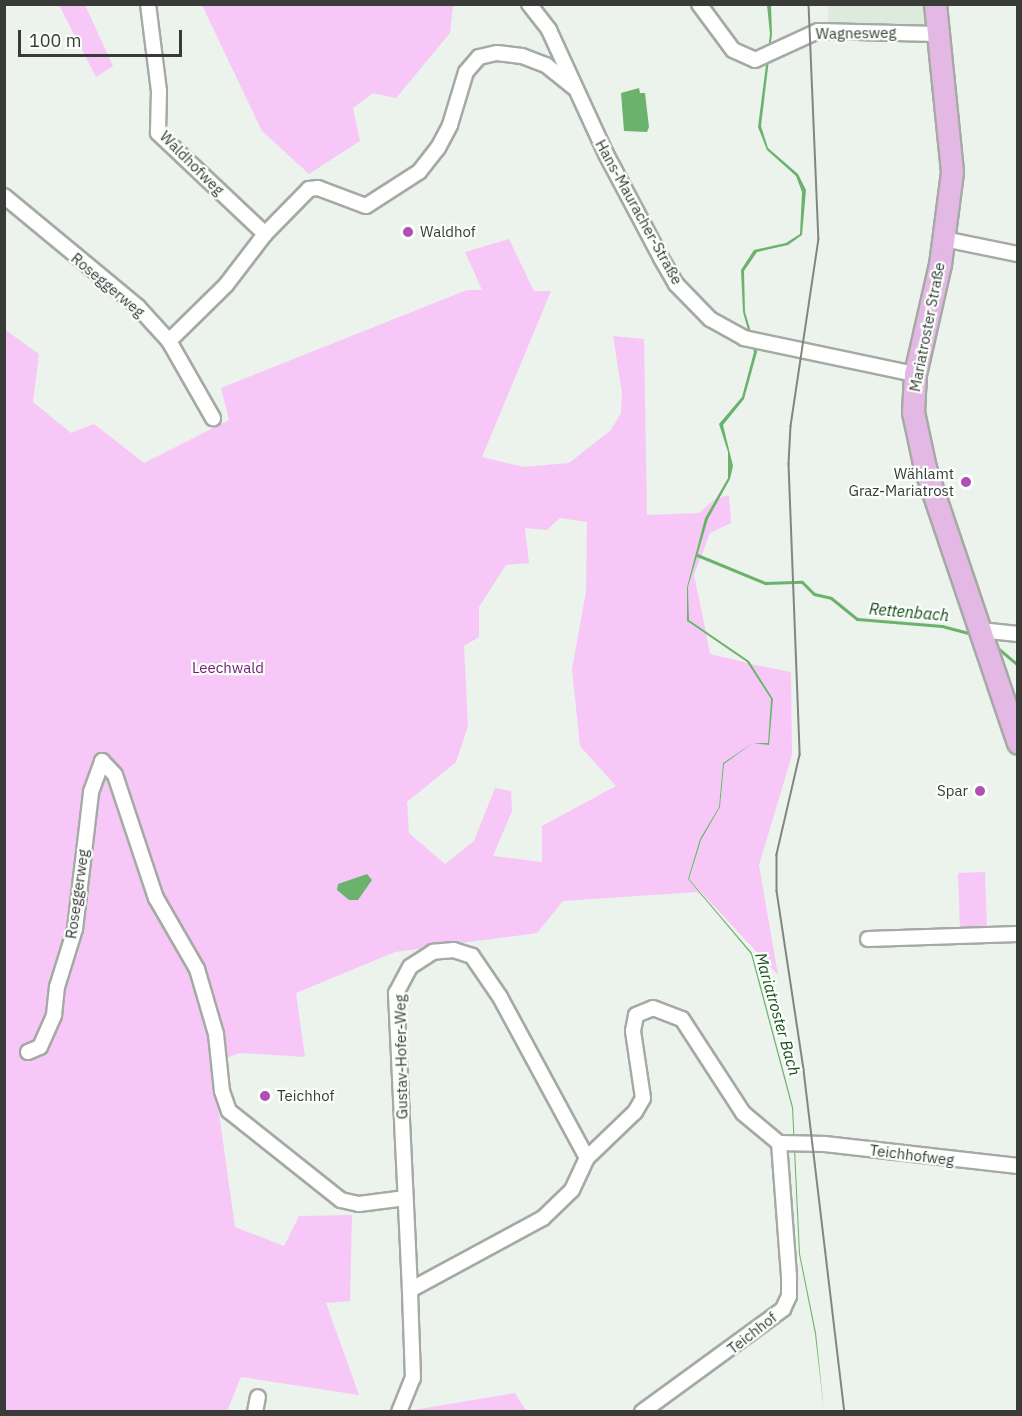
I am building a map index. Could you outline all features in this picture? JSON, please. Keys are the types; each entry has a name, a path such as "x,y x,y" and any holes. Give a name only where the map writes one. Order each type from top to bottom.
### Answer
{"main road":[{"name":"Mariatroster Straße","path":"935,4 936,34 952,150 944,238 915,374 913,412 920,452 1017,743"}],"street":[{"name":"Waldhofweg","path":"148,4 159,90 158,133 265,234"},
{"name":"Hans-Mauracher-Straße","path":"529,4 549,30 606,154 676,284 710,319 744,338 915,374"},
{"name":"Wagnesweg","path":"699,4 733,51 758,58 818,31 936,34"},
{"path":"169,341 226,285 265,234 309,189 318,188 366,206 419,171 438,148 450,125 466,72 479,57 497,53 522,56 546,65 578,92"},
{"name":"Roseggerweg","path":"4,196 138,307 169,341 213,418"},
{"path":"944,238 1017,254"},
{"path":"983,639 1017,634"},
{"name":"Roseggerweg","path":"28,1052 33,1053 40,1047 54,1015 57,987 75,929 92,792 102,761 115,775 156,898 197,969 216,1034 222,1091 229,1111 341,1200 359,1204 406,1198"},
{"path":"868,939 1017,934"},
{"name":"Gustav-Hofer-Weg","path":"406,1198 396,993 410,967 433,952 454,950 472,956 484,970 587,1158"},
{"path":"410,1290 543,1218 572,1190 587,1158 635,1112 643,1098 633,1031 636,1015 653,1008 682,1019 743,1113 783,1143"},
{"name":"Teichhofweg","path":"783,1143 804,1143 1017,1166"},
{"name":"Teichhof","path":"642,1412 783,1309 789,1296 783,1143"},
{"path":"399,1412 413,1378 406,1198"},
{"path":"255,1412 258,1397"}],"shaded area":[{"path":"767,5 771,5 772,34 761,126 768,148 798,174 806,190 802,235 788,245 757,252 744,271 745,312 757,352 744,399 723,425 733,466 730,479 708,519 688,587 689,620 749,661 773,699 769,745 753,743 768,743 771,699 747,662 687,621 687,587 705,518 728,478 728,452 719,424 742,397 754,352 743,312 741,270 754,250 786,243 800,234 802,192 796,176 767,150 758,127 770,34"},
{"path":"828,5 926,5 925,30 828,25"},
{"path":"639,88 640,93 645,93 649,127 647,132 624,131 621,93"},
{"name":"Mariatroster Bach","path":"753,743 724,764 720,807 701,840 689,879 752,953 793,1107 800,1254 816,1333 824,1411 815,1334 799,1254 792,1108 751,954 688,879 700,839 719,807 723,763"},
{"path":"367,874 372,880 358,900 349,900 337,890 338,884"}],"green space":[{"path":"59,5 85,5 113,66 96,77"},
{"path":"202,5 453,5 450,33 396,98 373,93 353,108 360,141 309,174 262,131"},
{"name":"Leechwald","path":"509,239 534,291 551,291 482,457 524,467 569,463 611,430 621,413 622,393 613,336 644,339 647,515 699,513 715,499 705,518 687,587 687,621 706,634 710,654 748,663 771,699 768,743 759,743 768,745 773,699 750,664 791,672 792,755 759,865 778,975 689,879 701,840 720,807 724,764 743,750 723,763 719,807 700,839 688,879 705,899 697,892 563,901 537,933 395,952 296,993 305,1057 240,1053 212,1063 235,1227 284,1246 299,1216 352,1215 350,1301 326,1303 359,1395 241,1377 227,1411 5,1411 4,329 39,354 33,402 71,433 94,424 144,463 229,420 221,388 467,290 482,290 465,252","holes":["560,518 587,522 586,592 572,669 580,746 616,786 542,826 542,862 493,856 512,811 511,791 495,788 474,841 445,864 409,833 407,802 456,762 468,726 464,646 479,637 479,607 506,565 529,563 525,528 547,530"]},
{"path":"729,495 731,523 710,533 694,575 706,632 689,620 688,587 708,519 719,498"},
{"path":"985,872 987,928 960,929 958,873"},
{"path":"515,1393 526,1411 397,1412 414,1410"}],"waterway":[{"name":"Rettenbach","path":"697,555 765,583 802,582 814,594 831,598 857,619 942,626 972,634"},
{"name":"Rettenbach","path":"994,645 1018,665"}],"tram line":[{"path":"809,4 819,239 791,426 789,464 800,755 777,855 777,891 804,1070 845,1412"}],"place":[{"name":"Waldhof","path":"408,232"},
{"name":"Wählamt Graz-Mariatrost","path":"966,482"},
{"name":"Spar","path":"980,791"},
{"name":"Teichhof","path":"265,1096"}]}
